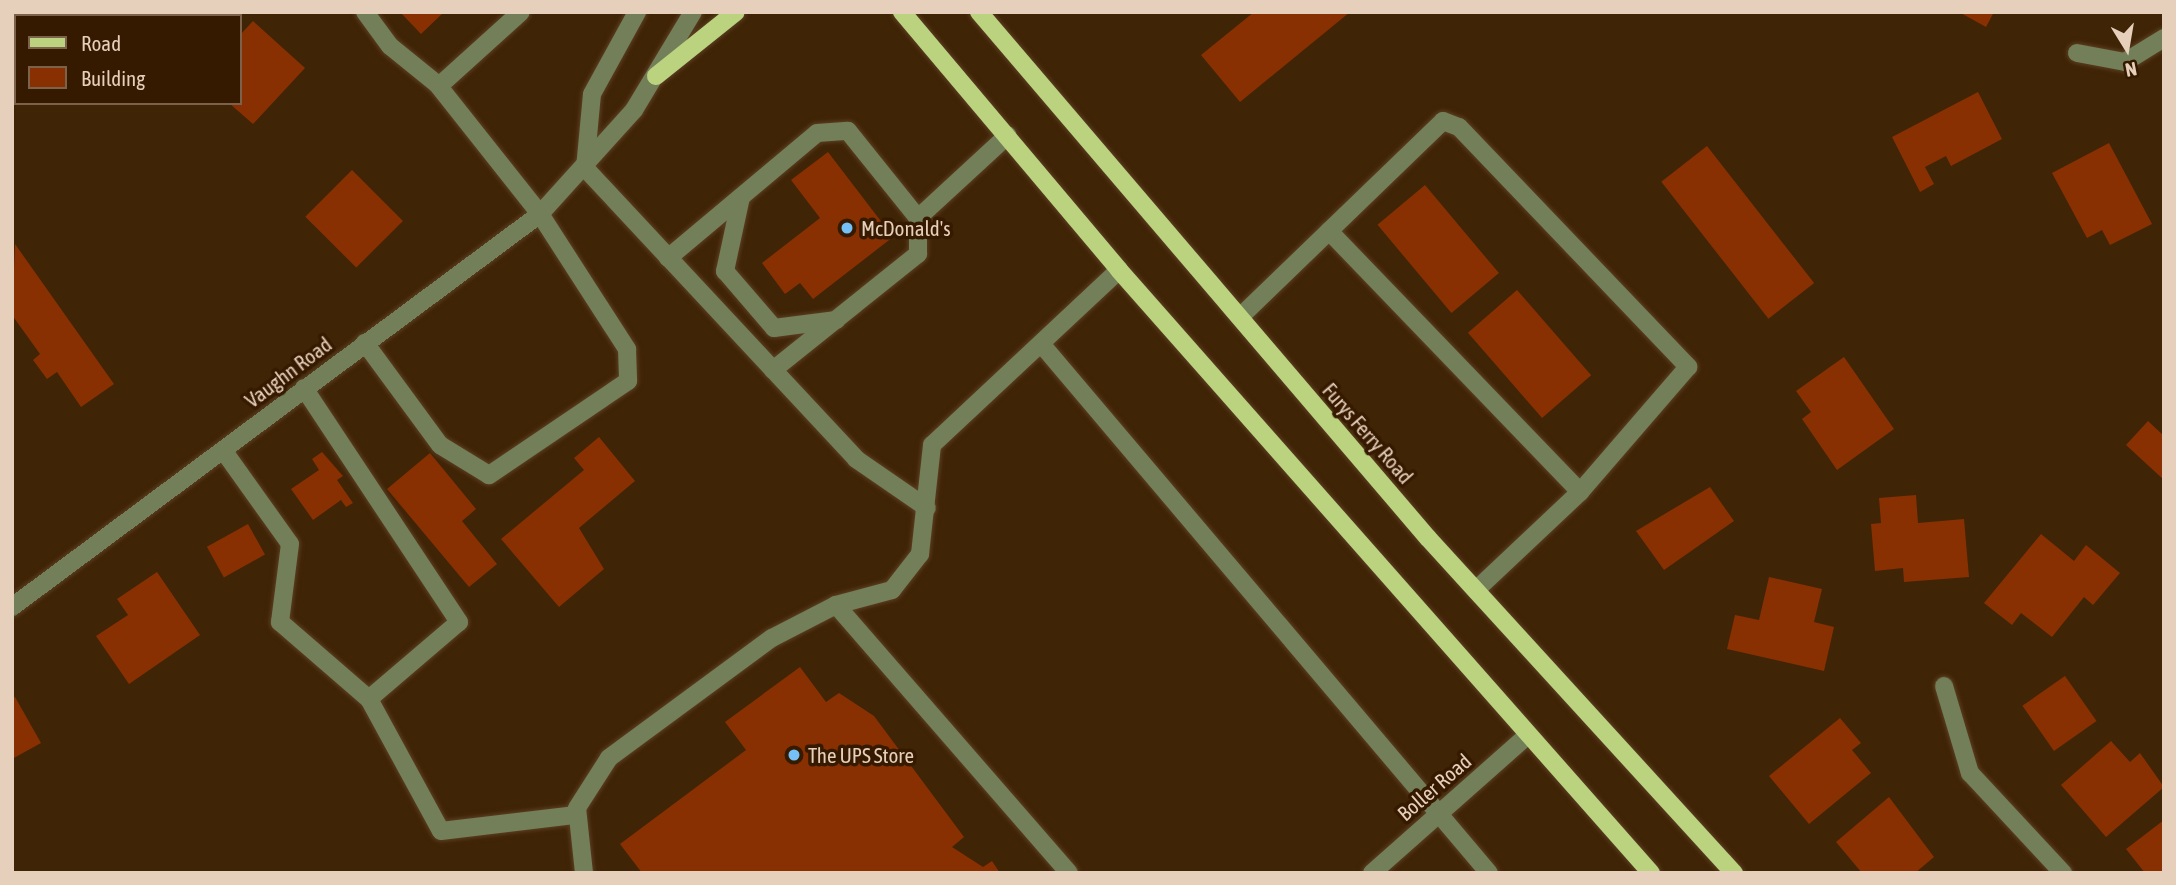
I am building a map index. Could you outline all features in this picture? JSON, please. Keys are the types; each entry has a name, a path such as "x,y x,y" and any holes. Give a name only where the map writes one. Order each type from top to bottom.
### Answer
{"main road":[{"path":"656,76 736,12"},
{"path":"902,12 1119,270 1527,736 1651,873"},
{"name":"Furys Ferry Road","path":"979,12 1476,590 1734,873"}],"street":[{"path":"365,12 390,47 439,86 540,214 627,349 628,381 489,475 440,445 365,343"},
{"path":"439,86 520,12"},
{"path":"638,12 592,94 584,168 856,460 927,508"},
{"name":"Vaughn Road","path":"12,607 540,214 584,168 656,76 694,12"},
{"path":"2077,53 2125,62 2164,38"},
{"path":"1240,317 1443,121 1459,127 1688,368 1580,492 1476,590"},
{"path":"668,258 817,133 848,131 918,218 918,254 773,370"},
{"path":"918,218 1008,135"},
{"path":"741,197 725,271 774,328 836,320"},
{"path":"1329,231 1580,492"},
{"path":"584,873 576,815 609,758 655,720 772,638 836,605 892,590 920,554 932,445 1043,346 1119,270"},
{"path":"1043,346 1489,873"},
{"path":"304,388 458,622 369,699"},
{"path":"223,450 290,544 279,622 369,699 441,831 576,815"},
{"path":"836,605 1069,873"},
{"path":"1944,686 1970,773 2063,873"},
{"name":"Boller Road","path":"1372,873 1527,736"}],"building":[{"path":"24,12 96,12 58,14 22,14"},
{"path":"400,12 444,12 421,34"},
{"path":"1254,12 1350,12 1240,102 1201,55"},
{"path":"1959,12 1994,12 1986,27"},
{"path":"253,21 305,68 253,124 231,105 242,105 242,33"},
{"path":"1978,92 2002,139 1951,166 1946,156 1925,167 1934,184 1920,192 1892,137"},
{"path":"2109,143 2152,224 2110,245 2102,230 2087,238 2052,173"},
{"path":"1707,146 1814,283 1768,319 1661,182"},
{"name":"McDonald's","path":"828,152 893,237 813,299 800,283 785,294 762,263 820,218 791,180"},
{"path":"352,170 403,221 356,268 305,217"},
{"path":"1425,185 1499,273 1451,313 1378,225"},
{"path":"15,244 114,384 81,407 57,372 47,379 33,360 40,354 12,315"},
{"path":"1517,290 1591,375 1542,418 1468,333"},
{"path":"1844,357 1894,429 1837,470 1802,419 1811,412 1796,391"},
{"path":"2148,421 2164,436 2164,480 2126,445"},
{"path":"599,437 635,481 579,528 604,569 559,607 501,539 584,470 574,458"},
{"path":"322,452 343,476 337,480 353,503 346,507 341,500 313,520 291,489 319,470 312,459"},
{"path":"430,453 476,509 462,521 497,564 469,587 387,489"},
{"path":"1710,487 1734,521 1664,570 1636,531"},
{"path":"1916,495 1918,523 1964,519 1969,577 1904,582 1903,568 1875,571 1871,524 1881,523 1879,498"},
{"path":"248,524 265,555 224,577 207,547"},
{"path":"2041,534 2074,561 2086,545 2120,573 2093,605 2084,597 2052,637 2021,613 2012,625 1984,603"},
{"path":"157,572 200,635 129,684 96,636 128,615 117,599"},
{"path":"1769,577 1822,589 1814,622 1834,627 1824,671 1727,649 1735,615 1759,620"},
{"path":"800,667 826,702 839,693 874,716 964,837 952,847 983,867 992,861 1000,873 642,873 620,844 746,750 725,722"},
{"path":"2065,676 2097,721 2054,751 2022,706"},
{"path":"15,697 41,743 12,759 12,698"},
{"path":"1840,718 1861,743 1852,750 1871,773 1809,824 1769,776"},
{"path":"2111,741 2130,762 2140,753 2164,787 2106,837 2061,785"},
{"path":"1889,797 1934,857 1915,873 1862,873 1836,842"},
{"path":"2164,820 2164,873 2145,873 2126,849"}],"place":[{"name":"McDonald's","path":"847,228"},
{"name":"The UPS Store","path":"794,755"}]}
